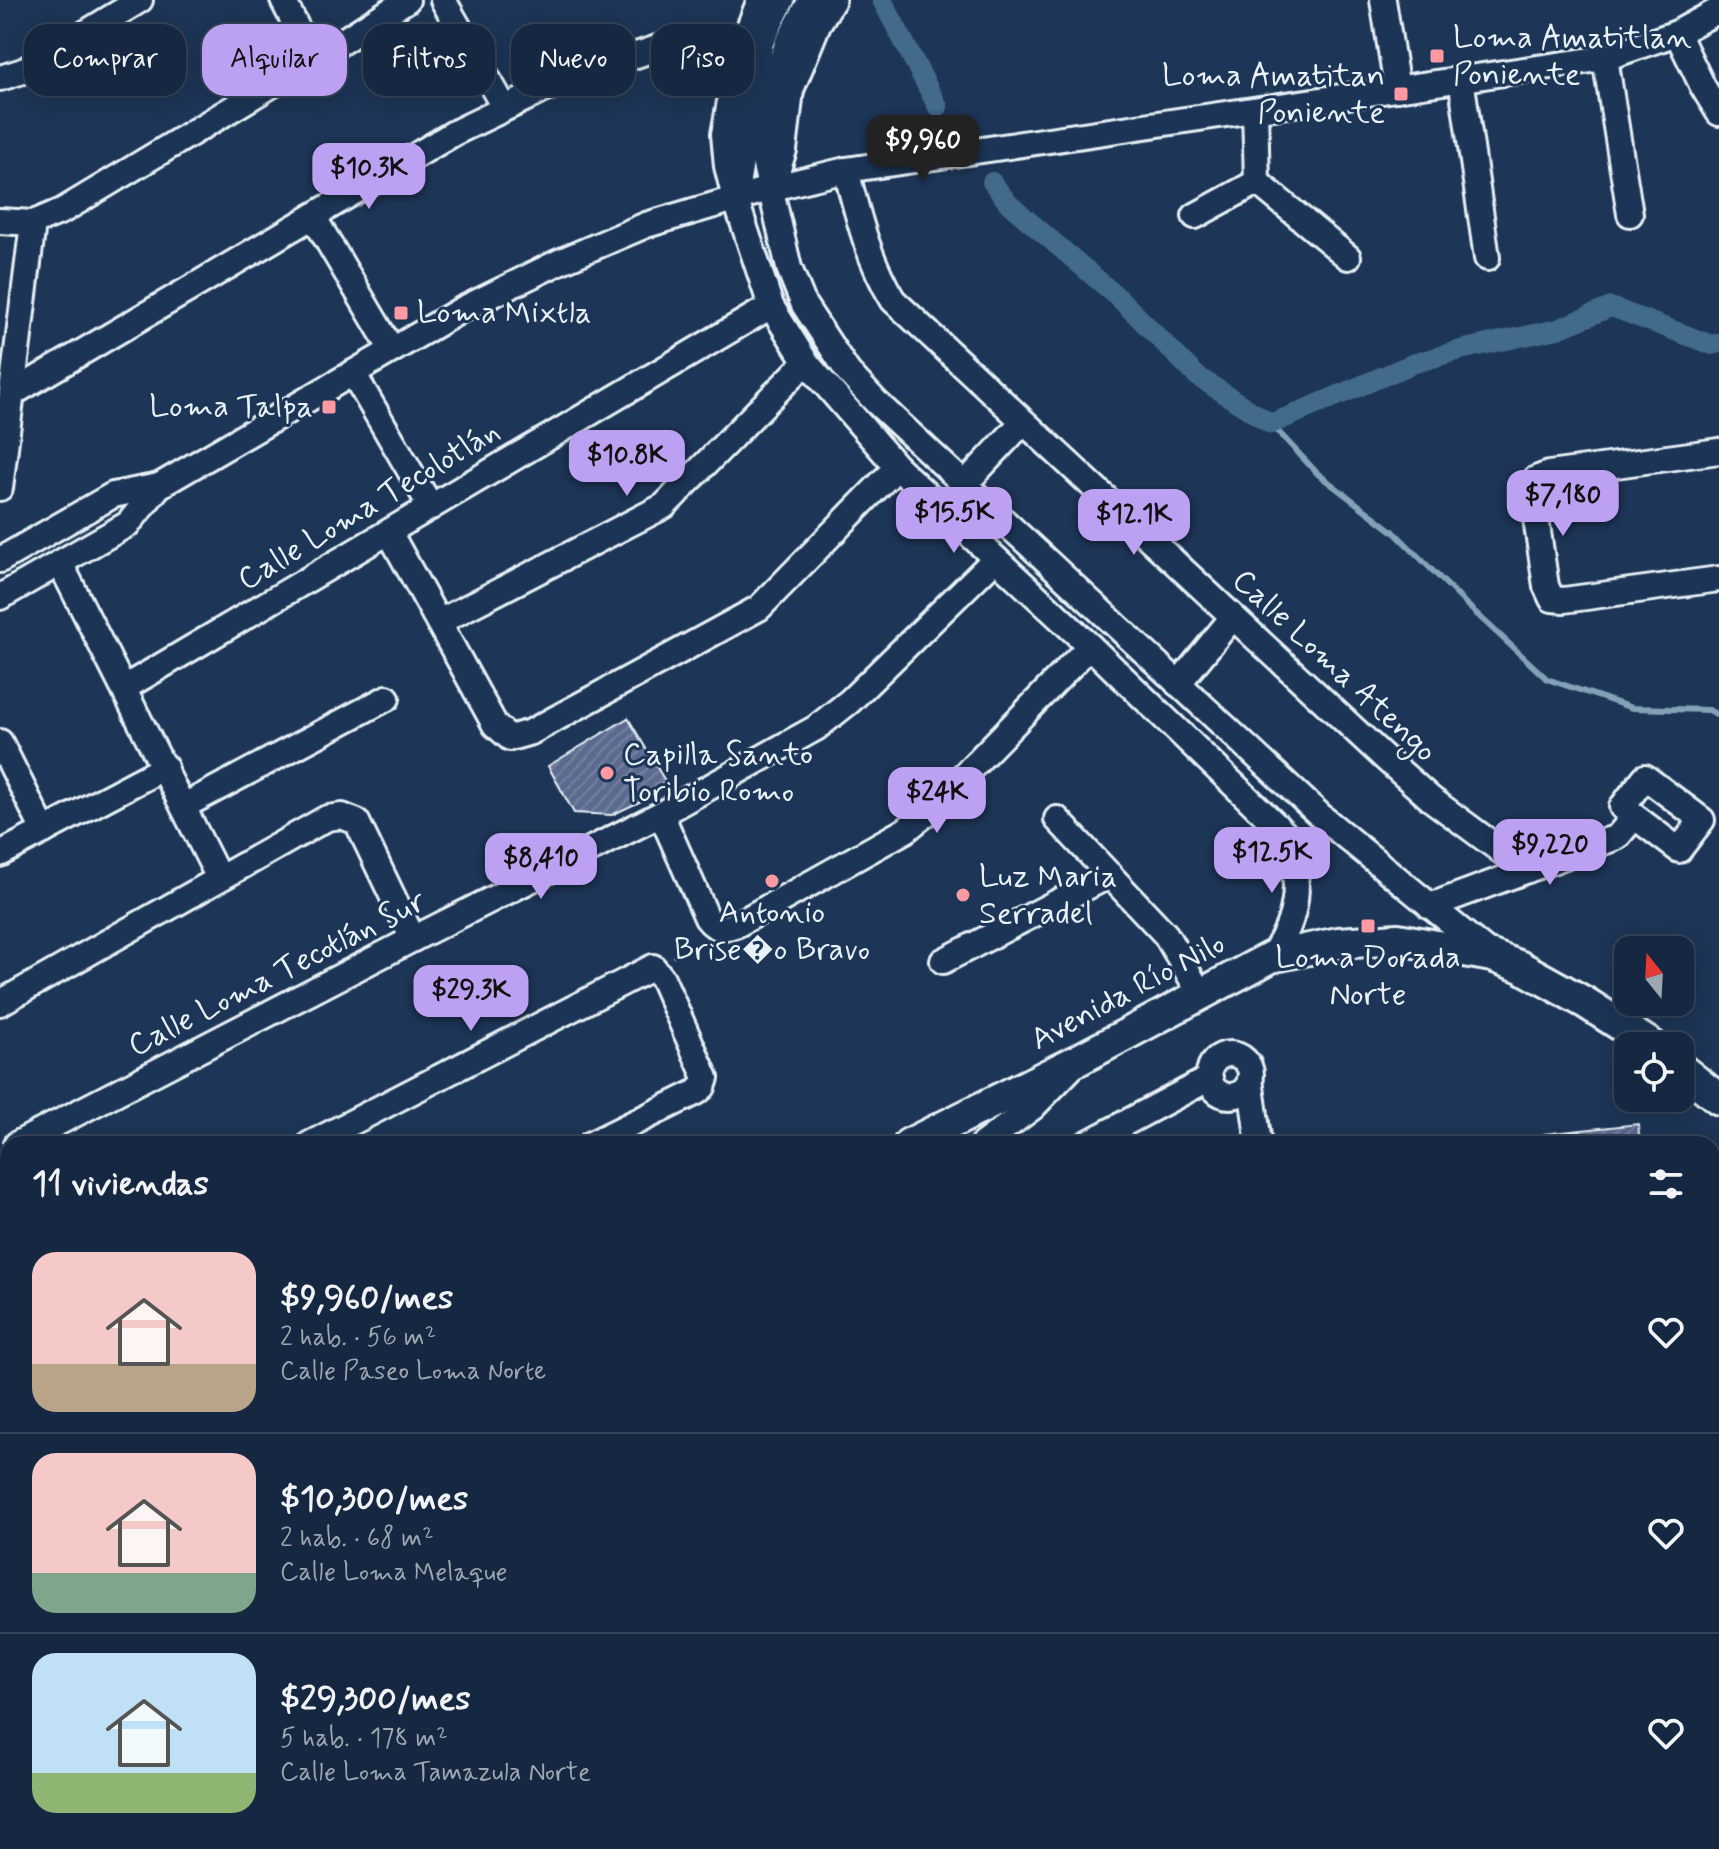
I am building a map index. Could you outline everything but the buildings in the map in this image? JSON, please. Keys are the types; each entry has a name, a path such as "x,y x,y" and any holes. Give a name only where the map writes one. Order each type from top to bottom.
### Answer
{"main road":[{"name":"Avenida Río Nilo","path":"925,1136 1080,1059 1271,957 1338,943 1398,939 1492,956 1521,967 1630,1032"},
{"path":"1694,1079 1719,1099"}],"street":[{"path":"0,78 23,71 140,0"},
{"path":"283,0 295,24"},
{"path":"347,38 407,0"},
{"path":"443,0 504,107"},
{"path":"750,24 760,0"},
{"path":"735,198 761,42 782,0"},
{"path":"811,0 787,44 776,77 762,152 789,268 804,305 848,372 964,485 1323,818 1492,956"},
{"path":"772,188 784,150 791,90 818,24 833,0"},
{"path":"1383,0 1397,89"},
{"path":"0,560 113,495 159,486 461,310 559,262 646,225 735,198 846,170 1605,58 1677,33 1719,10"},
{"path":"1677,33 1719,113"},
{"path":"13,393 454,133 568,78 651,50"},
{"path":"1605,58 1630,214"},
{"path":"1461,78 1487,258"},
{"path":"0,221 33,223 62,211 253,96"},
{"path":"731,96 724,134 727,166 735,198 771,306 806,362 897,467 1090,646 1285,834 1296,875 1295,904 1286,932 1271,957"},
{"path":"1255,110 1257,182 1348,257"},
{"name":"Calle Loma Atengo","path":"846,170 867,248 893,300 1431,799 1527,870"},
{"path":"1195,216 1257,182"},
{"path":"313,216 392,350"},
{"path":"0,488 33,223"},
{"name":"Calle Loma Tecolotlán","path":"124,688 771,306"},
{"path":"439,622 664,506 806,362"},
{"path":"353,373 431,507"},
{"path":"964,485 1023,422"},
{"path":"1719,451 1549,474 1536,479 1532,491 1546,586 1552,599 1564,600 1719,579"},
{"path":"389,532 495,725 510,738 531,732 759,608 897,467"},
{"path":"0,597 128,524 159,486"},
{"name":"Calle Loma Tecotlán Sur","path":"32,1136 661,814 816,728 850,701 994,560"},
{"path":"60,563 219,878"},
{"path":"1178,684 1233,617"},
{"path":"661,814 707,918 713,926 721,929 738,924 906,830 929,811 1090,646"},
{"path":"184,806 387,698"},
{"path":"0,742 44,831"},
{"path":"0,854 165,767"},
{"path":"0,1003 327,818 342,816 357,822 413,939"},
{"path":"1430,906 1617,837 1634,817"},
{"path":"1057,819 1166,935 1200,993"},
{"path":"943,961 1110,875"},
{"path":"326,1136 653,967 662,978 706,1078 697,1092 607,1136"},
{"path":"1101,1136 1210,1078 1212,1064 1231,1054 1244,1059 1251,1072 1258,1136"},
{"path":"994,1136 1033,1107 1080,1059"}],"path":[{"path":"653,967 703,943 721,929"}],"waterway":[{"path":"882,0 938,107"},
{"path":"992,182 1009,204 1119,298 1197,376 1271,424 1412,364 1464,349 1558,329 1611,307 1712,345 1719,343"},
{"path":"1271,424 1318,474 1394,532 1547,679 1632,708 1709,710 1719,716"}],"place":[{"name":"Loma Amatitlan Poniente","path":"1437,56"},
{"name":"Loma Amatitan Poniente","path":"1401,94"},
{"name":"Loma Mixtla","path":"401,313"},
{"name":"Loma Talpa","path":"329,407"},
{"name":"Capilla Santo Toribio Romo","path":"607,773"},
{"name":"Antonio Brise�o Bravo","path":"772,881"},
{"name":"Luz Maria Serradel","path":"963,895"},
{"name":"Loma Dorada Norte","path":"1368,926"}]}
